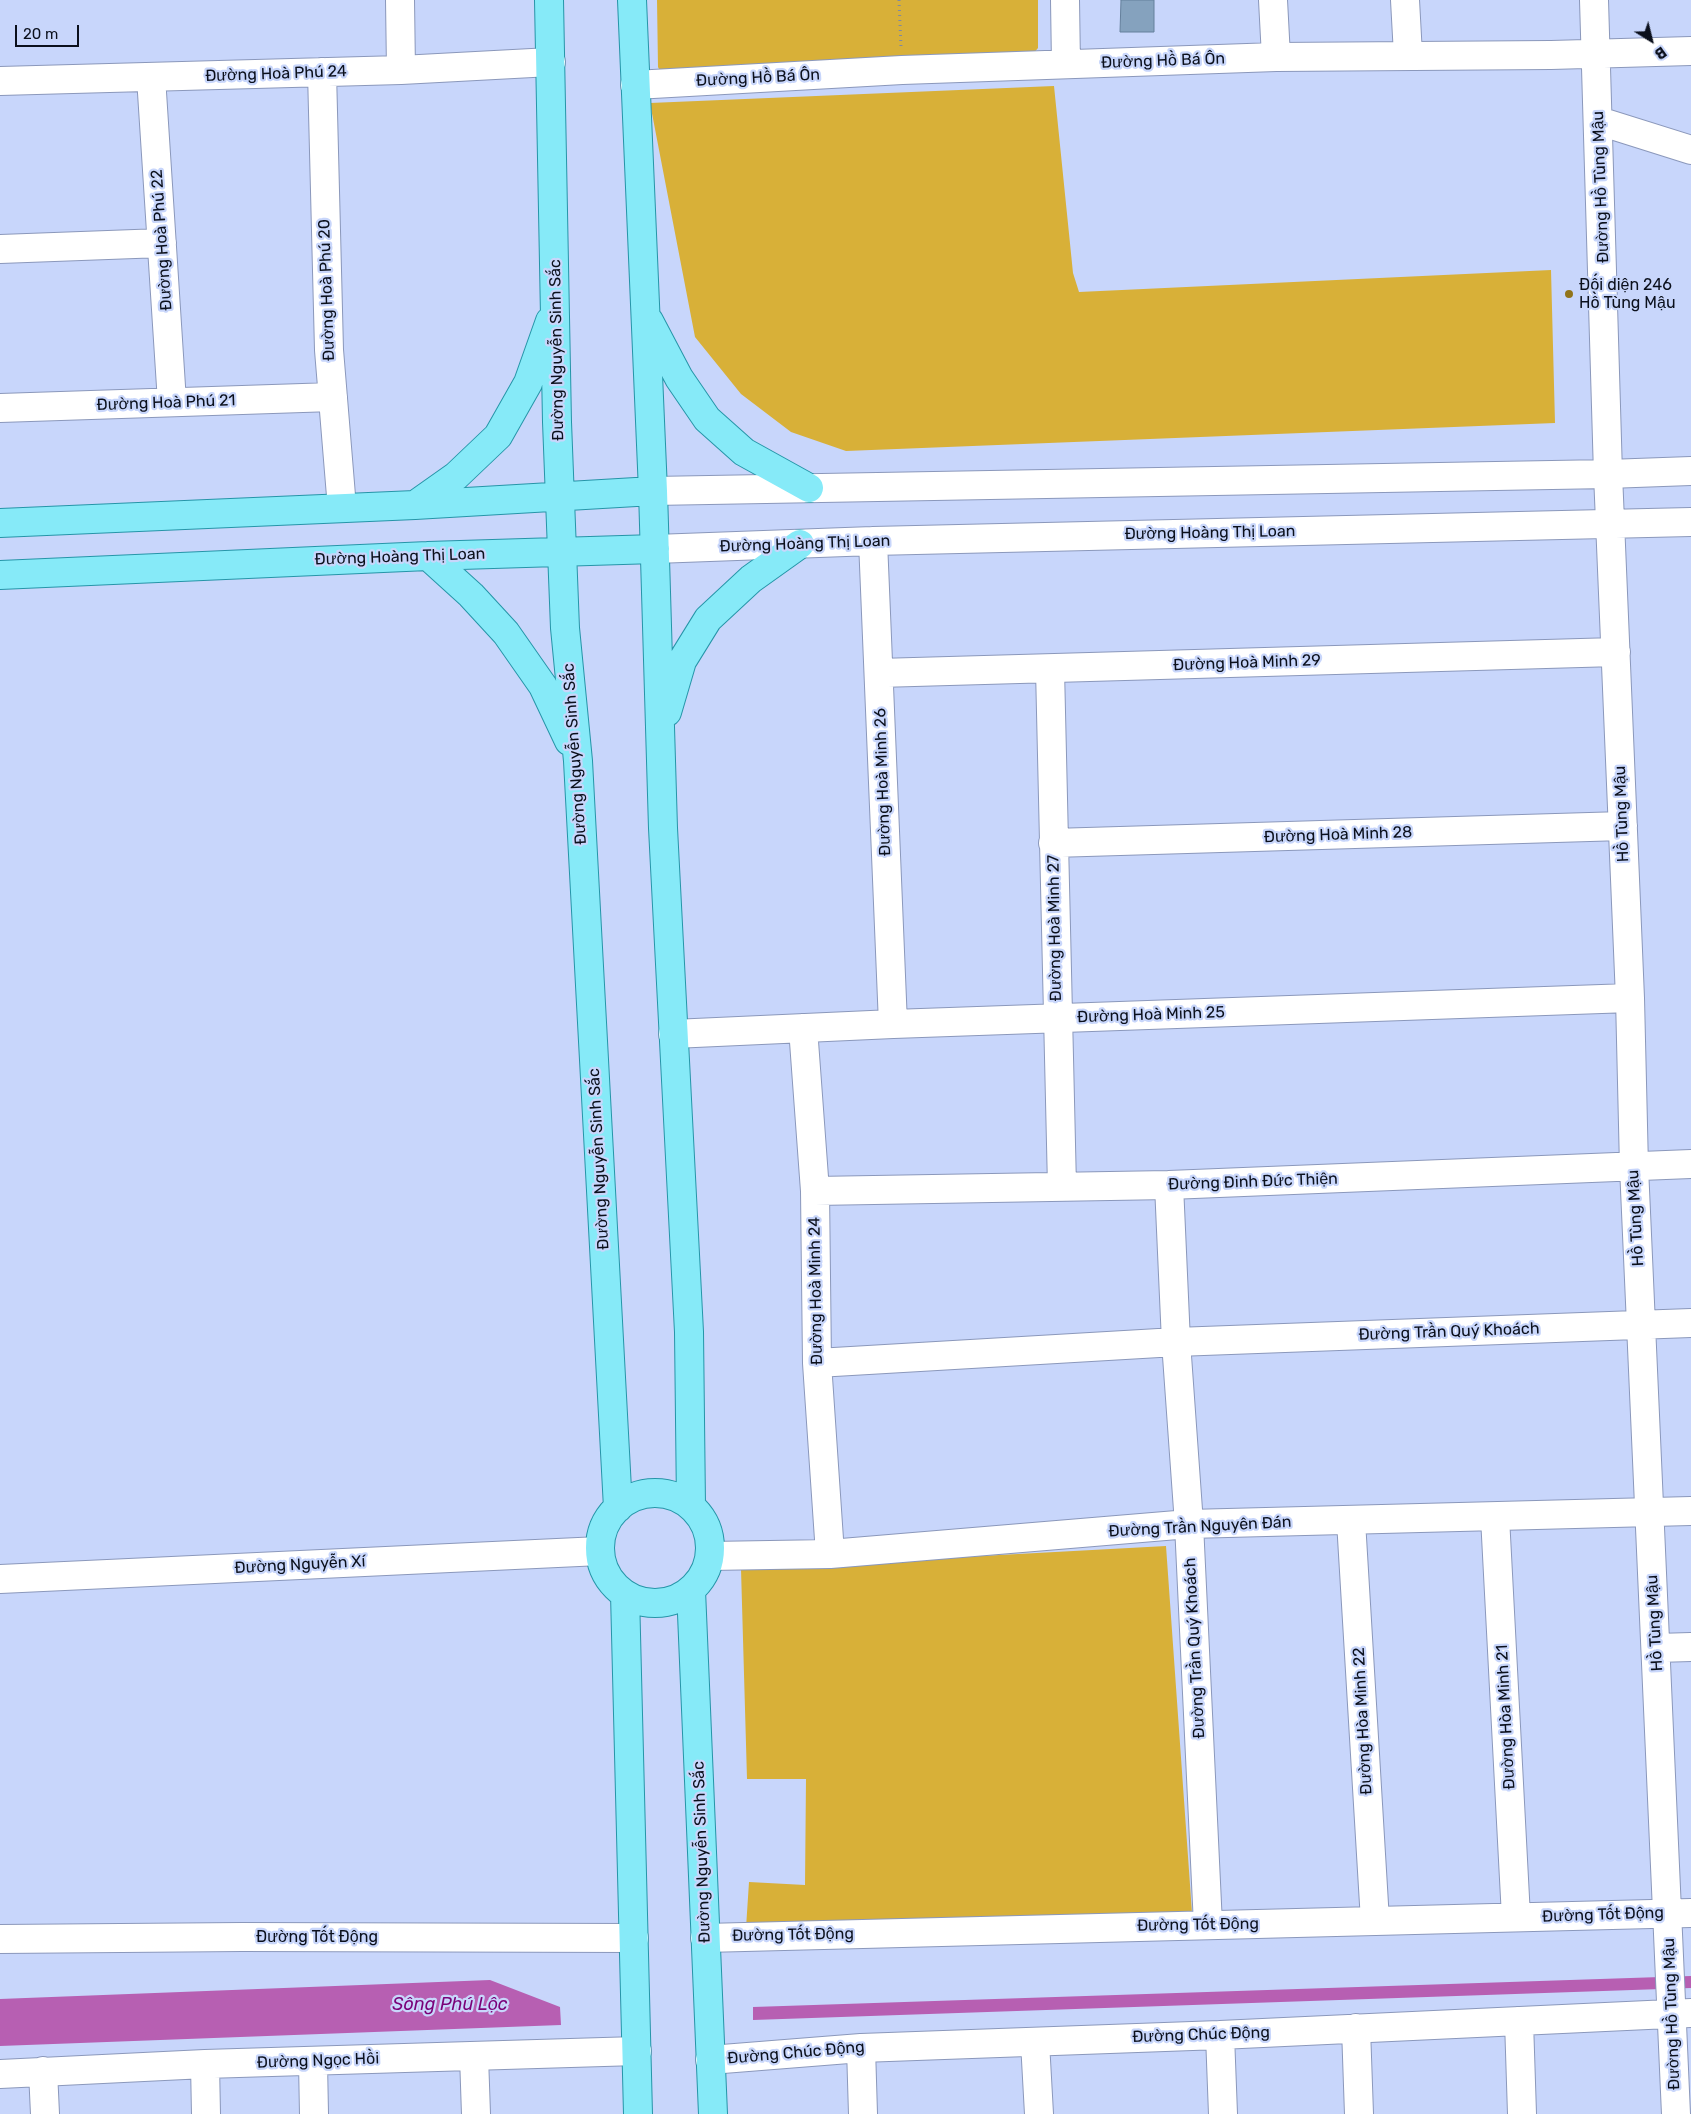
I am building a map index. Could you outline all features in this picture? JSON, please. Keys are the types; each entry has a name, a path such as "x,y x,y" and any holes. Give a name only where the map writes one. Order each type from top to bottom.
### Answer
{"main road":[{"name":"Đường Nguyễn Sinh Sắc","path":"549,0 560,495 565,628 578,760 618,1508"},
{"path":"632,0 653,491 660,737 689,1332 691,1506"},
{"path":"415,505 456,476 498,436 528,383 556,303"},
{"path":"645,313 678,378 707,419 744,452 808,488"},
{"path":"0,523 415,505 653,491"},
{"path":"660,737 682,661 708,619 751,579 800,544"},
{"name":"Đường Hoàng Thị Loan","path":"0,575 428,556 655,550"},
{"path":"428,556 471,595 506,633 543,686 578,760"},
{"path":"646,1494 670,1496 691,1506 703,1520 709,1538 710,1556 700,1580 691,1590 679,1598 666,1602 652,1603 638,1600 625,1594 615,1586 607,1575 600,1551 602,1535 608,1520 618,1508 631,1499 646,1494"},
{"name":"Đường Nguyễn Sinh Sắc","path":"691,1590 712,2114"},
{"path":"625,1594 638,2114"}],"street":[{"path":"400,0 401,70"},
{"path":"1065,0 1066,64"},
{"path":"1273,0 1276,57"},
{"path":"1405,0 1408,55"},
{"name":"Đường Hồ Tùng Mậu","path":"1594,0 1610,524"},
{"name":"Đường Hồ Bá Ôn","path":"635,85 902,70 1276,57 1596,54 1691,50"},
{"name":"Đường Hoà Phú 24","path":"0,82 401,70 551,62"},
{"name":"Đường Hoà Phú 20","path":"322,72 329,350 342,508"},
{"name":"Đường Hoà Phú 22","path":"151,77 172,402"},
{"path":"1599,121 1691,150"},
{"path":"0,249 162,243"},
{"name":"Đường Hoà Phú 21","path":"0,408 333,397"},
{"path":"653,491 1691,471"},
{"name":"Đường Hoàng Thị Loan","path":"655,550 873,541 1691,522"},
{"name":"Hồ Tùng Mậu","path":"1610,524 1630,998 1634,1167 1650,1514 1657,1648 1676,1916"},
{"name":"Đường Hoà Minh 26","path":"873,541 893,1024"},
{"name":"Đường Hoà Minh 29","path":"879,673 1616,652"},
{"name":"Đường Hoà Minh 27","path":"1050,669 1062,1187"},
{"name":"Đường Hoà Minh 28","path":"1053,843 1623,826"},
{"name":"Đường Hoà Minh 25","path":"673,1034 893,1024 1630,998"},
{"name":"Đường Hoà Minh 24","path":"804,1028 815,1191 817,1363 830,1554"},
{"name":"Đường Đinh Đức Thiện","path":"815,1191 1169,1185 1691,1164"},
{"name":"Đường Trần Quý Khoách","path":"1169,1185 1176,1342 1189,1524 1208,1925"},
{"name":"Đường Trần Quý Khoách","path":"817,1363 1176,1342 1691,1323"},
{"name":"Đường Trần Nguyên Đán","path":"710,1556 830,1554 1189,1524 1650,1514 1691,1511"},
{"name":"Đường Hòa Minh 21","path":"1496,1517 1516,1917"},
{"name":"Đường Hòa Minh 22","path":"1351,1521 1375,1921"},
{"name":"Đường Nguyễn Xí","path":"0,1579 600,1551"},
{"path":"1657,1648 1691,1648"},
{"name":"Đường Hồ Tùng Mậu","path":"1676,1916 1678,2011 1676,2114"},
{"name":"Đường Tốt Động","path":"705,1938 1516,1917 1676,1916"},
{"name":"Đường Tốt Động","path":"0,1940 242,1937 634,1938"},
{"name":"Đường Chúc Động","path":"710,2060 861,2048 1220,2036 1356,2028 1519,2022 1678,2011"},
{"path":"1519,2022 1522,2114"},
{"path":"1356,2028 1359,2114"},
{"path":"1220,2036 1223,2114"},
{"path":"1035,2042 1039,2114"},
{"path":"861,2048 863,2114"},
{"name":"Đường Ngọc Hồi","path":"0,2074 205,2064 637,2051"},
{"path":"474,2056 476,2114"},
{"path":"312,2062 314,2114"},
{"path":"205,2064 206,2114"},
{"path":"43,2071 45,2114"}],"path":[{"path":"898,0 902,70"}],"shaded area":[{"path":"657,0 1038,0 1038,48 1033,54 662,75 658,67"},
{"path":"1054,86 1073,273 1079,292 1551,270 1555,423 846,451 791,432 741,394 695,337 650,103"},
{"path":"1166,1546 1192,1913 746,1928 749,1882 805,1885 806,1779 747,1779 741,1569"}],"water":[{"path":"1691,1976 1691,1988 753,2020 753,2007"},
{"name":"Sông Phú Lộc","path":"490,1980 560,2007 561,2025 0,2046 0,1999"}],"building":[{"path":"1121,0 1154,0 1154,32 1120,32"}],"place":[{"name":"Đối diện 246 Hồ Tùng Mậu","path":"1569,294"}]}
